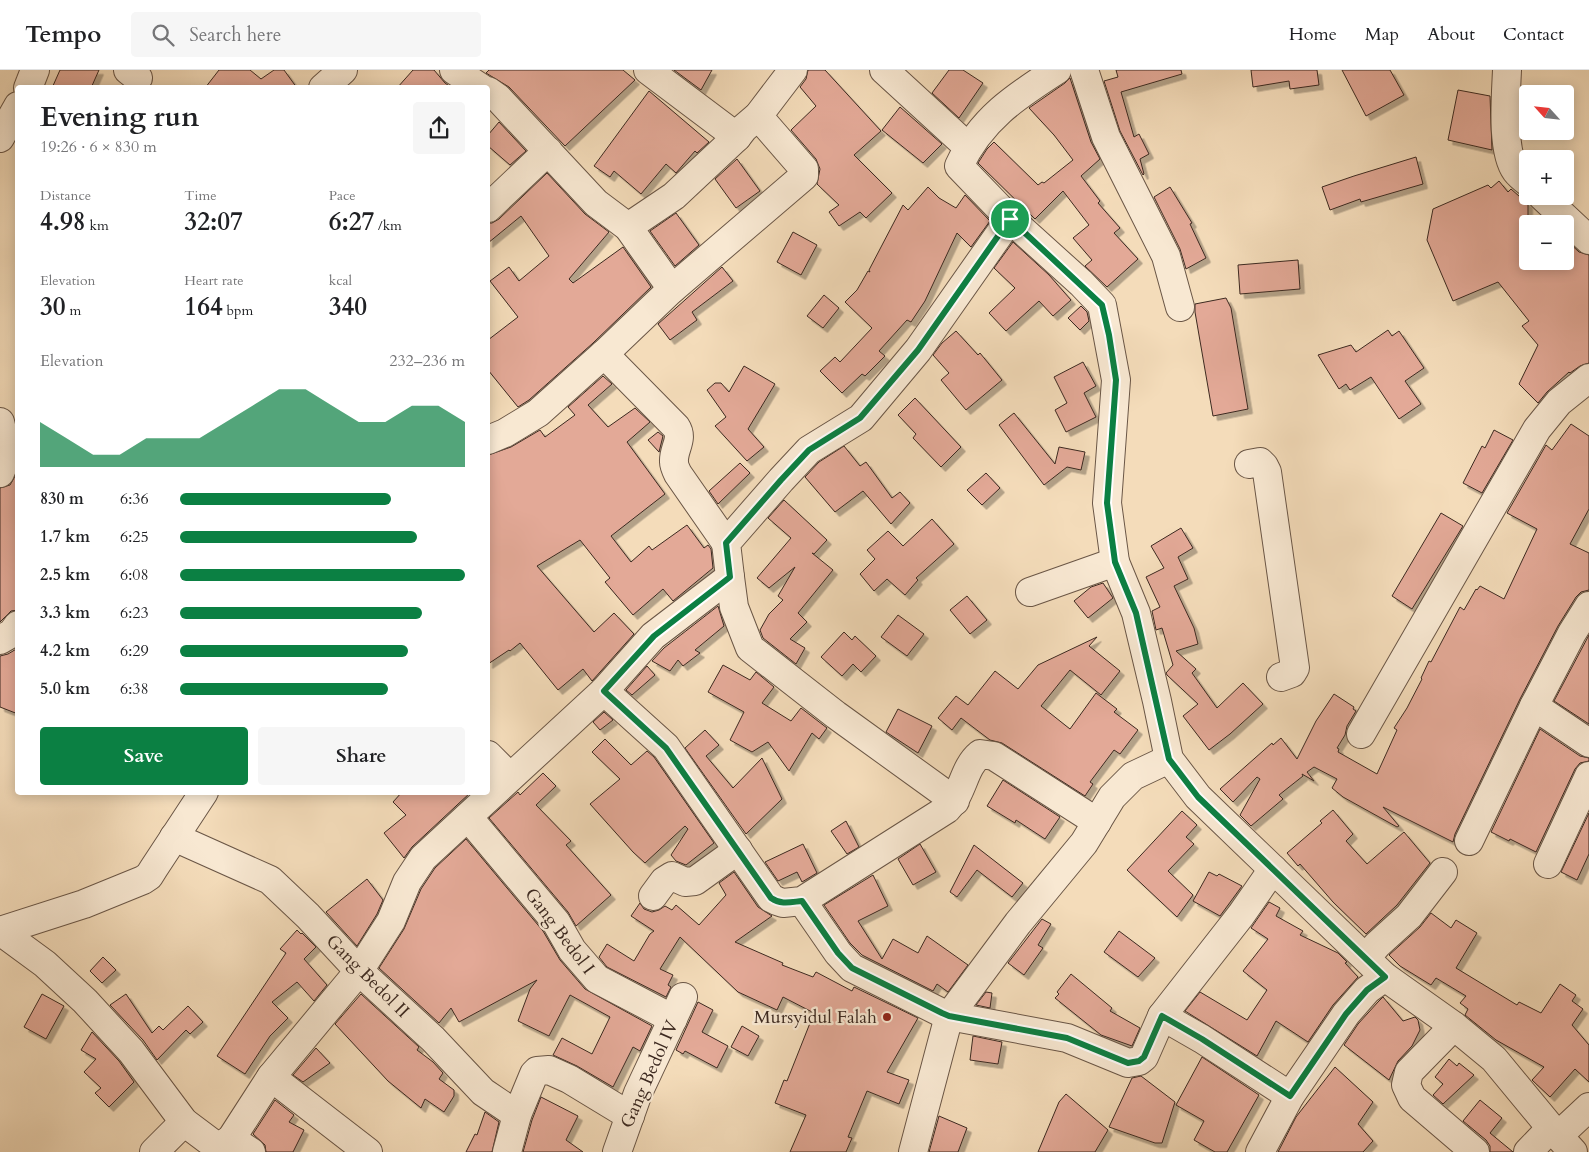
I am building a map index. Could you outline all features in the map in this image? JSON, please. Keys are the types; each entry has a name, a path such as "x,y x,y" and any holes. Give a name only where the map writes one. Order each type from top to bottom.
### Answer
{"street":[{"path":"29,85 36,70"},
{"path":"326,85 344,70"},
{"path":"454,70 477,85"},
{"path":"648,70 737,137"},
{"path":"628,228 674,196 737,137 758,116 793,70"},
{"path":"884,70 968,147"},
{"path":"1057,70 1026,79 968,147 959,166 1010,219 1102,305 1116,380 1107,503 1115,562 1136,613 1169,759 1198,797 1385,977 1454,1026 1494,1059 1561,1139"},
{"path":"1084,70 1106,137 1166,256 1180,307"},
{"path":"1507,70 1505,106 1509,155 1519,174"},
{"path":"490,92 498,98 596,203 628,228 672,289"},
{"path":"0,138 10,107"},
{"path":"490,439 506,433 538,413 604,354 672,289 804,176 804,169 758,116"},
{"path":"0,144 15,148"},
{"path":"490,206 548,151"},
{"path":"1552,205 1589,240"},
{"path":"726,543 809,450 860,418 918,350 1010,219"},
{"path":"604,354 680,432 674,464 678,474 726,543 734,607 750,648 836,715 955,800"},
{"path":"1361,734 1537,429 1559,402 1589,378"},
{"path":"0,422 6,442 6,462 0,473"},
{"path":"1248,464 1260,462 1267,472 1271,569 1295,668 1292,673 1281,677"},
{"path":"1030,592 1115,562"},
{"path":"0,931 45,964 85,1001 131,1051 184,1122 216,1146 241,1145 271,1077 359,971 391,922 408,882 424,858 604,691 654,636 730,577"},
{"path":"1469,841 1534,706 1581,639 1589,606"},
{"path":"0,640 15,628"},
{"path":"604,691 666,748 771,898 777,902 802,901 946,809 955,800 973,760 980,754 994,756 1097,822"},
{"path":"1534,706 1589,743"},
{"path":"490,757 510,777"},
{"path":"913,1152 949,1016 1018,923 1078,851 1112,797 1133,776 1169,759"},
{"path":"1548,864 1589,776"},
{"path":"0,931 84,904 149,876 202,795"},
{"name":"Gang Bedol I","path":"468,817 556,922 572,950 597,979 678,1008"},
{"name":"Gang Bedol II","path":"174,837 270,880 308,916 359,971 433,1039 483,1092 517,1115"},
{"path":"653,896 668,878 672,876 689,882 695,881 738,850"},
{"path":"802,901 838,953 852,968 949,1016 1067,1038 1128,1063 1139,1061 1144,1057 1162,1016 1241,915 1273,869"},
{"path":"1366,958 1377,945 1409,916 1443,872"},
{"path":"1260,1152 1290,1096 1346,1014 1367,990 1385,977"},
{"name":"Gang Bedol IV","path":"617,1152 638,1093 678,1008"},
{"path":"1162,1016 1202,1039 1290,1096"},
{"path":"1454,1026 1409,1072 1406,1085 1412,1098 1475,1152"},
{"path":"507,1152 517,1115 534,1074 538,1071 548,1070 589,1090 630,1116"},
{"path":"271,1077 368,1152"},
{"path":"1528,1152 1561,1139 1589,1107"},
{"path":"154,1152 184,1122"}],"building":[{"path":"60,70 99,70 92,85 53,85"},
{"path":"219,70 250,70 261,79 274,70 284,70 295,85 207,85"},
{"path":"413,70 434,70 448,85 400,85"},
{"path":"489,70 623,70 635,80 565,146 509,87 486,73"},
{"path":"674,70 712,70 701,90"},
{"path":"808,70 825,70 881,131 854,155 892,193 866,218 860,212 839,226 829,212 839,205 817,184 820,169 816,159 791,130 816,106 800,87 806,79"},
{"path":"949,70 963,70 983,83 959,118 932,93"},
{"path":"1116,70 1181,70 1182,74 1121,92 1134,137 1139,134 1149,154 1140,159 1143,175 1120,131 1104,81 1118,77"},
{"path":"1251,70 1317,70 1319,85 1290,89 1289,81 1253,87"},
{"path":"1342,70 1390,70 1404,95 1366,116"},
{"path":"1070,78 1091,142 1100,159 1081,176 1100,201 1098,203 1120,228 1114,233 1138,259 1107,287 1085,266 1092,260 1073,238 1089,225 1063,191 1035,219 978,163 994,142 1038,185 1042,182 1044,183 1073,160 1054,135 1029,108"},
{"path":"1458,90 1490,96 1492,150 1448,140"},
{"path":"649,91 709,142 697,153 695,151 676,173 666,164 641,194 614,171 610,177 594,166"},
{"path":"900,107 942,144 923,163 882,130"},
{"path":"499,122 526,151 510,165 490,148 490,133"},
{"path":"1416,157 1423,184 1361,202 1360,199 1330,210 1322,187"},
{"path":"737,159 760,191 736,208 715,179"},
{"path":"547,173 585,214 609,232 569,279 573,283 623,247 651,287 593,343 529,400 518,407 490,372 490,338 518,317 490,281 509,267 519,281 549,256 521,216 490,241 490,223 499,219"},
{"path":"1499,181 1508,192 1511,189 1519,196 1519,205 1528,205 1528,215 1519,215 1519,270 1574,270 1574,247 1579,252 1589,255 1589,363 1569,372 1538,403 1519,384 1538,345 1522,326 1529,321 1498,282 1453,301 1427,240 1433,209 1488,185 1491,188"},
{"path":"928,187 939,198 956,208 965,195 990,221 971,247 957,233 925,301 911,322 907,320 879,351 885,356 865,376 862,374 842,393 820,371 835,357 840,362 872,328 845,302 857,290 868,271 870,272 869,270 903,205 908,210"},
{"path":"1170,187 1192,223 1190,224 1206,258 1186,269 1180,249 1154,197"},
{"path":"676,213 699,245 675,266 650,231"},
{"path":"793,232 817,245 801,275 777,262"},
{"path":"1013,242 1049,275 1071,300 1053,316 1039,301 1006,331 989,313 1015,288 994,268"},
{"path":"1298,260 1300,289 1240,294 1238,265"},
{"path":"722,267 733,281 692,312 697,320 670,340 658,324"},
{"path":"824,295 839,308 823,328 807,316"},
{"path":"1226,298 1231,308 1248,409 1213,416 1195,304"},
{"path":"1081,306 1087,312 1089,321 1080,330 1068,318"},
{"path":"1388,330 1392,336 1399,331 1424,368 1405,381 1421,404 1399,419 1371,377 1350,390 1346,384 1339,389 1318,355 1351,345 1356,352"},
{"path":"956,331 978,355 980,353 1002,380 966,410 941,380 949,373 933,355 942,343"},
{"path":"1083,362 1096,386 1084,393 1096,417 1066,432 1055,410 1067,403 1054,377"},
{"path":"744,366 775,384 748,429 764,447 747,461 715,426 726,417 707,390 715,383 721,383 729,392"},
{"path":"603,376 612,384 588,405 608,427 635,408 650,422 627,442 665,494 611,536 631,562 649,546 652,550 687,525 704,548 708,545 711,549 713,568 673,601 663,589 633,615 605,582 610,578 580,540 537,566 594,632 614,613 634,634 592,681 583,669 558,690 520,643 490,663 490,454 511,447 540,430 545,437 575,415 568,407"},
{"path":"915,398 961,447 941,467 913,438 916,434 898,415"},
{"path":"1014,413 1055,464 1059,447 1085,452 1081,470 1067,467 1044,485 999,425"},
{"path":"1571,424 1589,436 1589,509 1570,544 1589,553 1589,590 1581,592 1576,597 1558,626 1520,699 1455,834 1453,842 1383,807 1399,826 1397,827 1343,797 1332,788 1337,779 1314,767 1307,772 1314,781 1302,774 1303,776 1279,795 1283,799 1251,826 1240,815 1260,779 1257,777 1233,802 1220,789 1272,743 1273,745 1281,738 1297,759 1316,721 1334,694 1354,707 1353,709 1356,711 1337,748 1339,749 1338,752 1377,774 1397,730 1394,728 1407,708 1429,661 1431,662 1460,607 1464,610 1476,589 1480,586 1504,599 1537,529 1507,513 1546,445 1552,450"},
{"path":"1494,430 1513,440 1482,493 1463,483 1482,446 1485,448"},
{"path":"658,432 663,436 659,452 648,440"},
{"path":"844,446 860,466 866,462 892,498 900,492 910,503 891,524 863,491 835,512 805,477 819,462"},
{"path":"740,463 750,473 718,504 709,491"},
{"path":"986,473 1000,488 982,505 967,490"},
{"path":"15,476 15,610 11,611 0,622 0,488 10,485"},
{"path":"784,500 827,540 814,554 812,553 833,570 798,613 807,622 790,639 805,648 796,664 763,638 760,630 769,614 783,600 778,596 795,567 769,588 757,578 791,538 768,518"},
{"path":"1441,513 1463,526 1412,609 1392,596"},
{"path":"932,519 954,544 916,578 918,580 905,595 887,579 874,591 860,574 875,559 867,550 888,531 903,546"},
{"path":"1181,528 1193,548 1178,557 1188,579 1174,586 1194,628 1198,644 1176,651 1196,669 1192,673 1217,708 1243,683 1263,704 1209,750 1183,716 1198,704 1166,673 1173,665 1162,628 1156,630 1152,611 1160,607 1146,577 1164,568 1151,546"},
{"path":"1103,583 1113,598 1088,618 1074,601 1091,587"},
{"path":"967,596 987,620 970,634 950,610"},
{"path":"718,606 724,626 695,650 700,653 683,666 678,660 670,671 652,661 664,648"},
{"path":"898,615 924,634 907,656 881,637"},
{"path":"844,632 852,640 855,636 876,656 861,672 853,664 842,676 821,657"},
{"path":"1589,635 1589,724 1554,701"},
{"path":"1097,637 1089,646 1120,671 1101,695 1070,670 1041,706 1070,729 1096,693 1117,709 1114,712 1138,730 1120,754 1114,750 1090,782 1093,784 1085,796 1002,743 990,740 961,718 952,730 938,718 956,696 968,705 995,671 1018,689 1038,665"},
{"path":"15,650 15,713 0,707 0,656"},
{"path":"723,665 750,680 756,672 774,687 762,703 791,721 801,708 827,728 819,739 812,733 789,771 768,742 752,752 730,740 744,712 708,692"},
{"path":"647,666 655,675 632,695 626,690"},
{"path":"898,709 932,726 918,753 886,732"},
{"path":"604,712 613,720 600,730 593,722"},
{"path":"1540,729 1580,756 1589,758 1589,761 1580,763 1575,769 1536,852 1491,832"},
{"path":"705,730 719,745 706,756 733,788 762,758 782,799 746,834 685,748"},
{"path":"605,739 631,765 647,751 654,757 714,843 686,865 676,861 671,855 688,829 685,826 645,863 633,852 590,804 620,779 592,752"},
{"path":"543,773 556,786 536,805 571,841 566,845 611,895 576,926 568,912 489,818 518,792 520,795"},
{"path":"1003,780 1060,817 1045,839 1016,820 1015,823 987,806"},
{"path":"399,795 468,795 412,847 404,858 384,833 406,815 393,802"},
{"path":"1333,810 1353,834 1346,841 1367,864 1404,832 1430,863 1397,905 1366,934 1333,902 1300,864 1298,866 1287,853 1322,823 1320,821"},
{"path":"1182,811 1197,825 1186,837 1194,844 1168,871 1193,895 1177,917 1127,870"},
{"path":"1589,813 1589,854 1577,880 1561,872"},
{"path":"846,821 859,847 847,854 831,831"},
{"path":"466,839 543,931 560,960 585,989 652,1026 640,1051 633,1047 613,1087 577,1066 553,1055 562,1038 592,1054 610,1017 570,995 549,1036 518,1021 530,989 537,980 459,1022 451,1008 439,1023 379,968 404,929 421,889 435,868"},
{"path":"803,844 817,873 802,882 797,872 778,881 765,862"},
{"path":"920,844 936,872 913,885 898,859"},
{"path":"974,845 1023,883 1012,897 977,870 957,897 950,892"},
{"path":"734,872 758,907 772,916 735,942 783,963 782,965 813,977 816,972 852,991 854,987 918,1018 887,1072 909,1080 899,1104 867,1091 848,1137 852,1138 846,1152 790,1152 806,1115 775,1103 784,1080 787,1081 814,1013 783,997 777,1010 738,992 680,937 660,969 673,975 668,985 671,987 666,997 607,967 599,957 607,944 634,961 650,934 654,931 631,916 640,903 644,909 652,912 665,906 672,910 676,905 699,925 726,895 719,883"},
{"path":"1209,872 1217,876 1219,874 1242,886 1220,916 1193,901"},
{"path":"873,875 888,906 858,921 882,959 893,939 918,953 927,936 968,965 948,992 937,984 933,991 862,955 850,943 824,905"},
{"path":"367,879 383,900 377,914 357,946 326,912"},
{"path":"1269,902 1280,908 1276,916 1303,931 1300,935 1338,953 1358,977 1333,1005 1308,1042 1276,1021 1257,1056 1185,1011 1200,992 1247,1020 1267,990 1243,971 1268,939 1251,928"},
{"path":"1431,913 1451,928 1456,920 1477,933 1456,968 1517,1005 1519,1002 1541,1013 1560,984 1576,995 1572,1001 1583,1009 1572,1025 1589,1045 1589,1082 1575,1069 1550,1097 1532,1080 1544,1067 1496,1040 1465,1015 1468,1009 1460,1003 1466,996 1436,978 1431,985 1400,966 1389,955 1420,927"},
{"path":"1042,919 1051,924 1038,945 1043,948 1024,975 1008,963"},
{"path":"297,930 316,947 304,959 327,985 314,1001 297,982 272,1002 288,1018 270,1036 245,1074 217,1056 286,953 280,949"},
{"path":"1119,931 1155,958 1138,977 1104,952"},
{"path":"103,957 116,970 102,983 90,971"},
{"path":"1071,974 1112,1008 1110,1011 1140,1028 1132,1046 1101,1035 1055,998 1059,994 1057,992"},
{"path":"986,992 992,993 990,1008 976,1005"},
{"path":"42,994 64,1006 46,1039 24,1027"},
{"path":"126,994 152,1033 159,1026 163,1030 188,1006 203,1022 190,1034 186,1030 157,1060 143,1040 110,1005"},
{"path":"361,994 419,1047 417,1050 433,1062 443,1073 439,1079 454,1090 454,1096 444,1112 425,1099 421,1108 388,1081 335,1024"},
{"path":"1383,997 1403,1021 1415,1017 1418,1020 1420,1030 1412,1046 1398,1061 1389,1080 1344,1045 1358,1024"},
{"path":"698,1002 713,1010 702,1032 728,1046 717,1068 685,1051 683,1054 676,1050"},
{"path":"742,1026 759,1036 748,1056 731,1047"},
{"path":"92,1032 119,1061 134,1082 109,1107 95,1093 101,1088 84,1072 96,1059 81,1050"},
{"path":"973,1036 1002,1042 998,1064 970,1060"},
{"path":"316,1048 330,1063 303,1082 293,1075"},
{"path":"1202,1057 1259,1095 1227,1152 1215,1152 1194,1140 1204,1121 1176,1105"},
{"path":"1449,1059 1457,1066 1459,1063 1474,1075 1443,1104 1433,1095 1443,1084 1435,1077"},
{"path":"1335,1067 1373,1102 1358,1124 1373,1141 1363,1152 1278,1152 1296,1117"},
{"path":"1141,1076 1175,1102 1162,1143 1155,1143 1109,1127 1132,1078"},
{"path":"1066,1094 1108,1130 1095,1152 1038,1152 1059,1102"},
{"path":"541,1097 578,1116 566,1140 583,1152 523,1152"},
{"path":"275,1100 294,1115 289,1122 304,1130 293,1152 266,1152 265,1145 253,1134"},
{"path":"1480,1100 1502,1118 1490,1133 1513,1152 1490,1152 1490,1146 1486,1140 1463,1121"},
{"path":"485,1112 499,1122 492,1152 466,1152 475,1134 477,1135"},
{"path":"939,1116 967,1128 958,1152 929,1152"}],"place":[{"name":"Mursyidul Falah","path":"887,1017"}],"route":[{"path":"1010,219 1102,305 1116,380 1107,503 1115,562 1136,613 1169,759 1198,797 1385,977 1367,990 1346,1014 1290,1096 1202,1039 1162,1016 1144,1057 1139,1061 1128,1063 1067,1038 949,1016 852,968 838,953 802,901 782,903 771,898 666,748 604,691 654,636 730,577 726,543 809,450 860,418 918,350 1010,219"}]}
